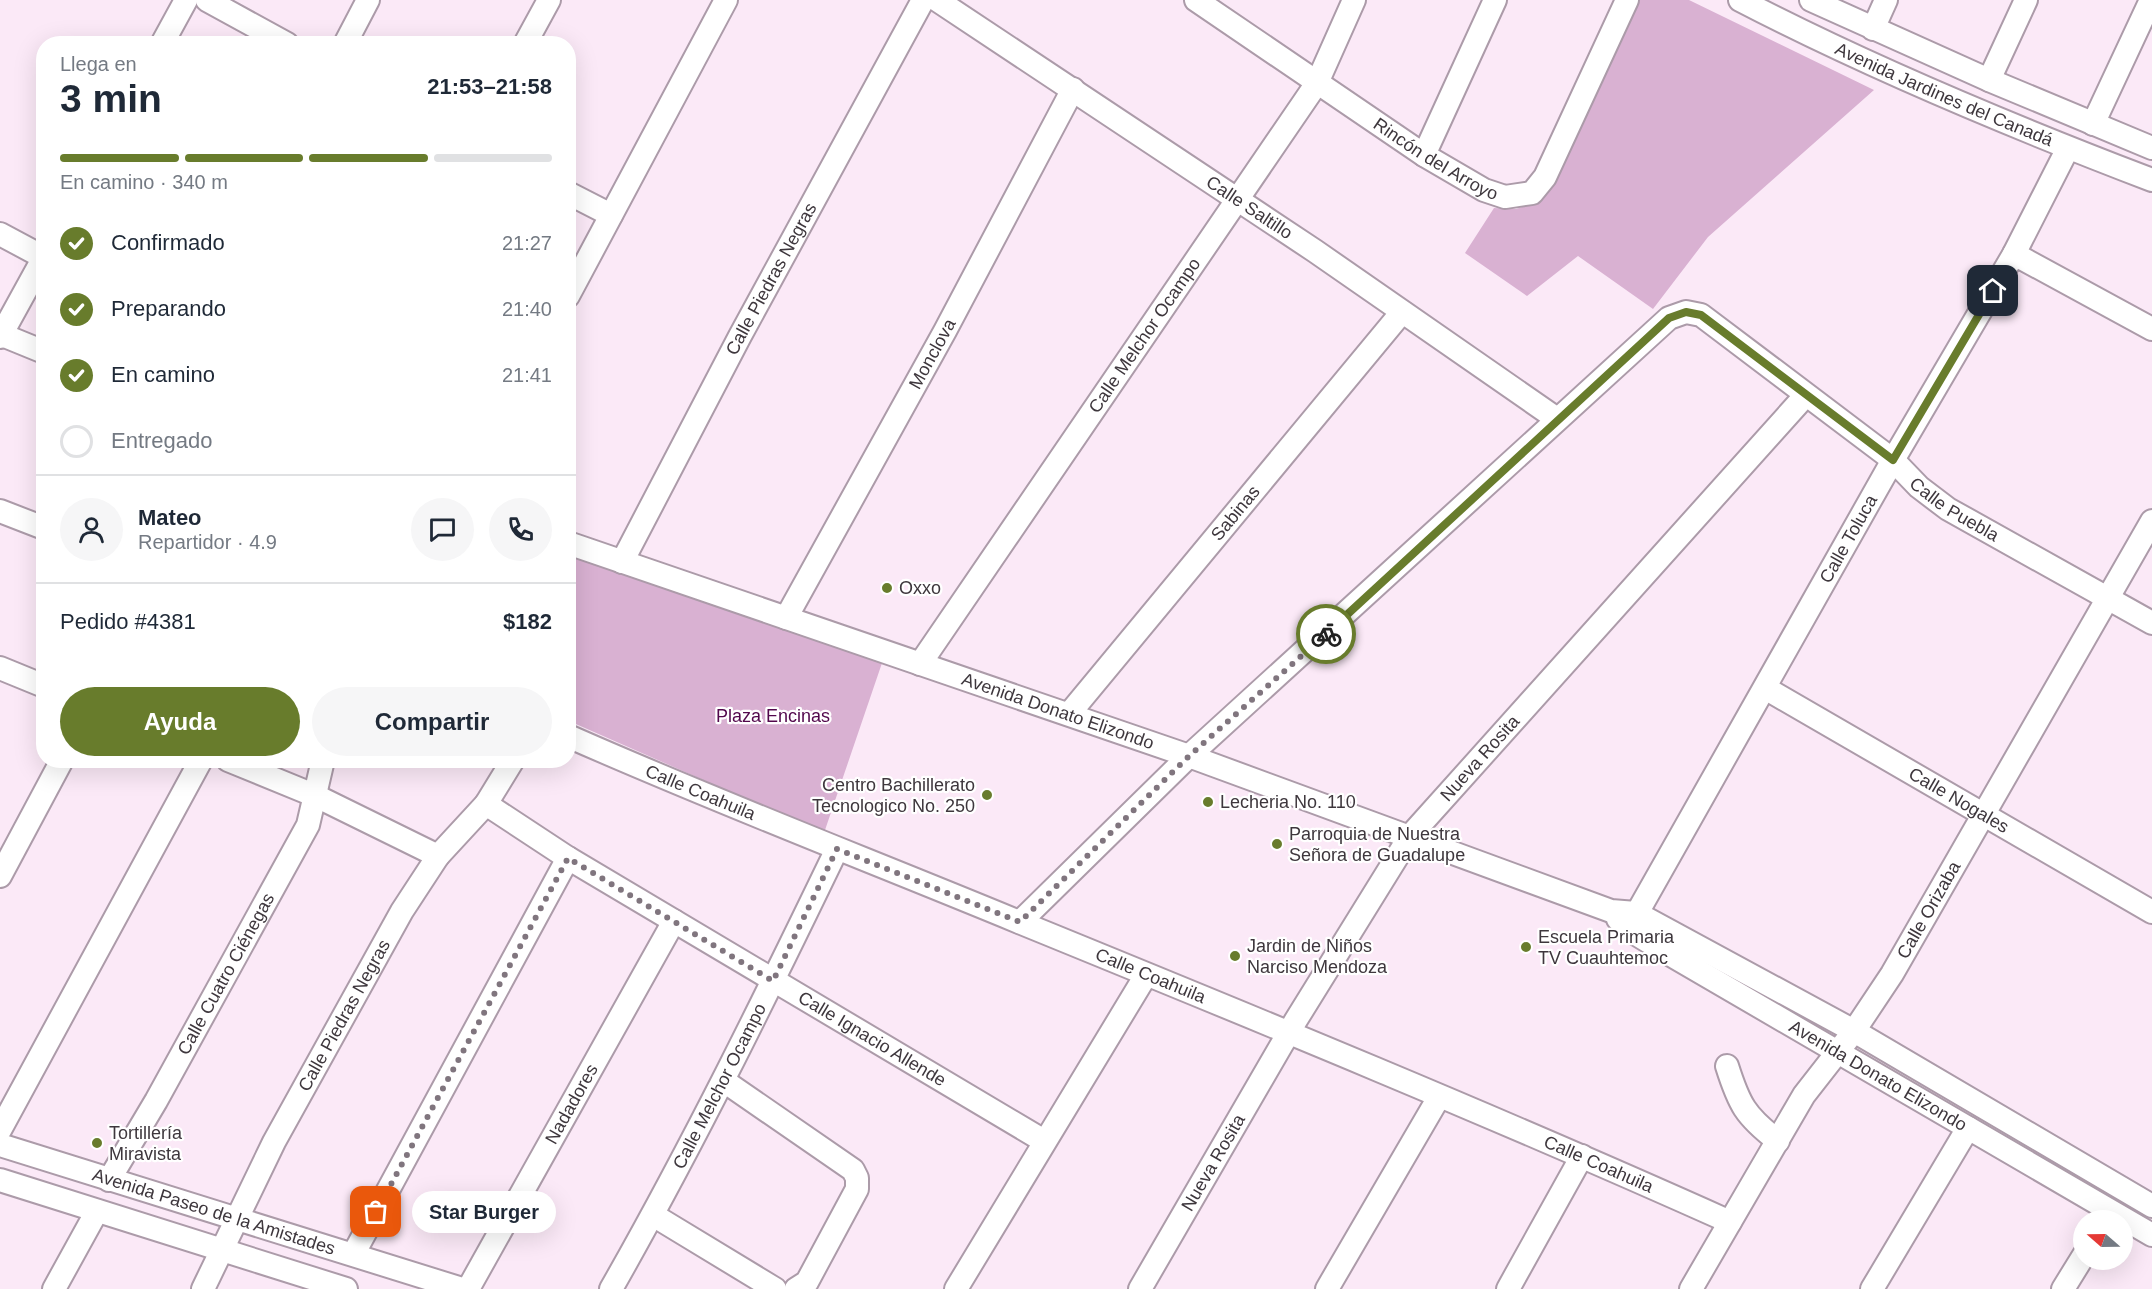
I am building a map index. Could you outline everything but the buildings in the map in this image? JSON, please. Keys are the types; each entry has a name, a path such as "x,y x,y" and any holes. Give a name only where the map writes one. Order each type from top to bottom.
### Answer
{"street":[{"path":"166,36 186,0"},
{"path":"207,0 272,36"},
{"path":"349,36 368,0"},
{"path":"529,36 549,0"},
{"path":"576,281 726,0"},
{"name":"Calle Piedras Negras","path":"622,562 740,336 924,0"},
{"name":"Calle Saltillo","path":"938,0 1073,89 1557,419"},
{"name":"Rincón del Arroyo","path":"1196,0 1424,155 1484,190 1505,197 1532,193 1545,177 1628,0"},
{"name":"Calle Melchor Ocampo","path":"920,664 1317,83 1354,0"},
{"path":"1424,155 1495,0"},
{"name":"Avenida Jardines del Canadá","path":"1811,0 1989,80 2152,148"},
{"path":"1873,28 1886,0"},
{"path":"1989,80 2026,0"},
{"path":"2093,124 2151,0"},
{"name":"Avenida Jardines del Canadá","path":"1752,3 1862,60 2068,148 2152,180"},
{"name":"Monclova","path":"786,618 945,331 1073,89"},
{"name":"Calle Toluca","path":"1632,921 1893,460 2014,254 2068,148"},
{"path":"576,197 611,215"},
{"path":"0,234 36,253"},
{"path":"2014,254 2152,329"},
{"path":"36,270 0,335 36,349"},
{"name":"Sabinas","path":"1069,714 1402,312"},
{"name":"Calle Puebla","path":"1557,419 1669,318 1686,312 1701,315 1804,396 1893,460 1919,487 1948,509 2152,623"},
{"name":"Nueva Rosita","path":"1140,1289 1288,1034 1410,836 1804,396"},
{"path":"1020,922 1189,756 1328,632 1557,419"},
{"path":"0,511 36,525"},
{"name":"Calle Orizaba","path":"1690,1289 1804,1095 1854,1031 1892,974 2152,521"},
{"name":"Avenida Donato Elizondo","path":"576,546 1189,756 1611,911 1854,1031 2152,1206"},
{"path":"0,668 36,683"},
{"name":"Calle Nogales","path":"1765,688 2152,912"},
{"name":"Calle Coahuila","path":"576,739 676,783 1020,922 1582,1156 1730,1222"},
{"path":"0,876 58,768"},
{"path":"0,1130 197,768"},
{"path":"248,768 316,796 438,856"},
{"name":"Calle Cuatro Ciénegas","path":"109,1180 156,1101 308,825 321,768"},
{"name":"Calle Piedras Negras","path":"203,1289 239,1219 274,1142 402,910 438,856 486,804 508,768"},
{"name":"Calle Ignacio Allende","path":"486,804 568,858 1044,1141"},
{"name":"Calle Melchor Ocampo","path":"611,1289 724,1081 837,849"},
{"path":"354,1253 568,858"},
{"name":"Nadadores","path":"468,1289 674,921"},
{"name":"Avenida Donato Elizondo","path":"1632,921 1837,1052 1968,1128 2098,1210"},
{"path":"956,1289 1146,975"},
{"path":"1727,1066 1736,1093 1748,1116 1778,1141"},
{"path":"724,1081 853,1170 857,1178 857,1189 807,1282 796,1289"},
{"path":"1327,1289 1439,1097"},
{"path":"1872,1289 1968,1128"},
{"name":"Avenida Paseo de la Amistades","path":"0,1145 354,1253 462,1289"},
{"path":"1508,1289 1582,1156"},
{"name":"Avenida Paseo de la Amistades","path":"0,1180 346,1289"},
{"path":"54,1289 97,1211"},
{"path":"653,1215 775,1289"},
{"name":"Avenida Donato Elizondo","path":"2133,1227 2152,1235"},
{"path":"2063,1289 2075,1270"}],"green space":[{"path":"1637,0 1689,0 1874,90 1708,237 1653,309 1578,256 1527,296 1465,253 1494,208 1516,209 1531,204"},
{"name":"Plaza Encinas","path":"576,555 882,663 824,833 576,724"}],"way so far":[{"path":"376,1212 568,858 773,981 837,849 1020,922 1189,756 1326,634"}],"place":[{"name":"Oxxo","path":"887,588"},
{"name":"Centro Bachillerato Tecnologico No. 250","path":"987,795"},
{"name":"Lecheria No. 110","path":"1208,802"},
{"name":"Parroquia de Nuestra Señora de Guadalupe","path":"1277,844"},
{"name":"Escuela Primaria TV Cuauhtemoc","path":"1526,947"},
{"name":"Jardin de Niños Narciso Mendoza","path":"1235,956"},
{"name":"Tortillería Miravista","path":"97,1143"},
{"name":"Star Burger","path":"376,1212"}],"route":[{"path":"1326,634 1669,318 1686,312 1701,315 1804,396 1893,460 1993,291"}]}
